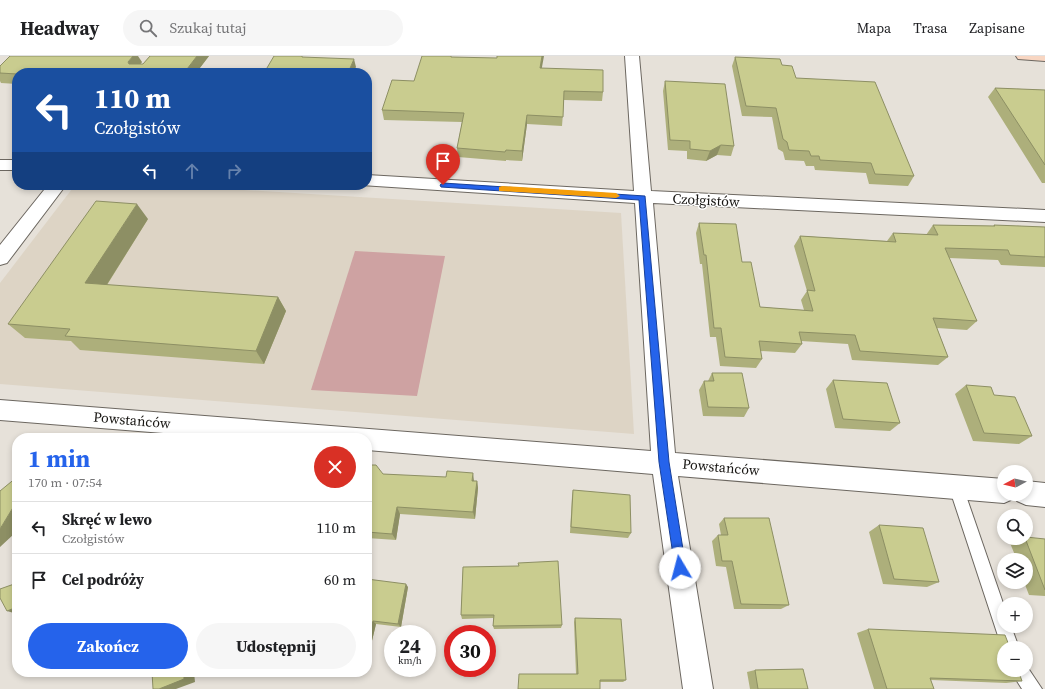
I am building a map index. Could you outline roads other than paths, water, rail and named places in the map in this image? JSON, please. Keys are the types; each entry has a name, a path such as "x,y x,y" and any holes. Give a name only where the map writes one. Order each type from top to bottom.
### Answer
{"street":[{"path":"632,56 664,462 698,689"},
{"path":"1023,56 1045,57"},
{"path":"0,165 12,165"},
{"name":"Czołgistów","path":"372,181 642,197 1045,216"},
{"path":"0,258 53,190"},
{"name":"Powstańców","path":"0,410 295,433"},
{"name":"Powstańców","path":"372,439 664,462 997,490"},
{"path":"1033,494 1045,495"}],"lane":[{"path":"956,487 1008,641"},
{"path":"1024,677 1033,689"}]}
